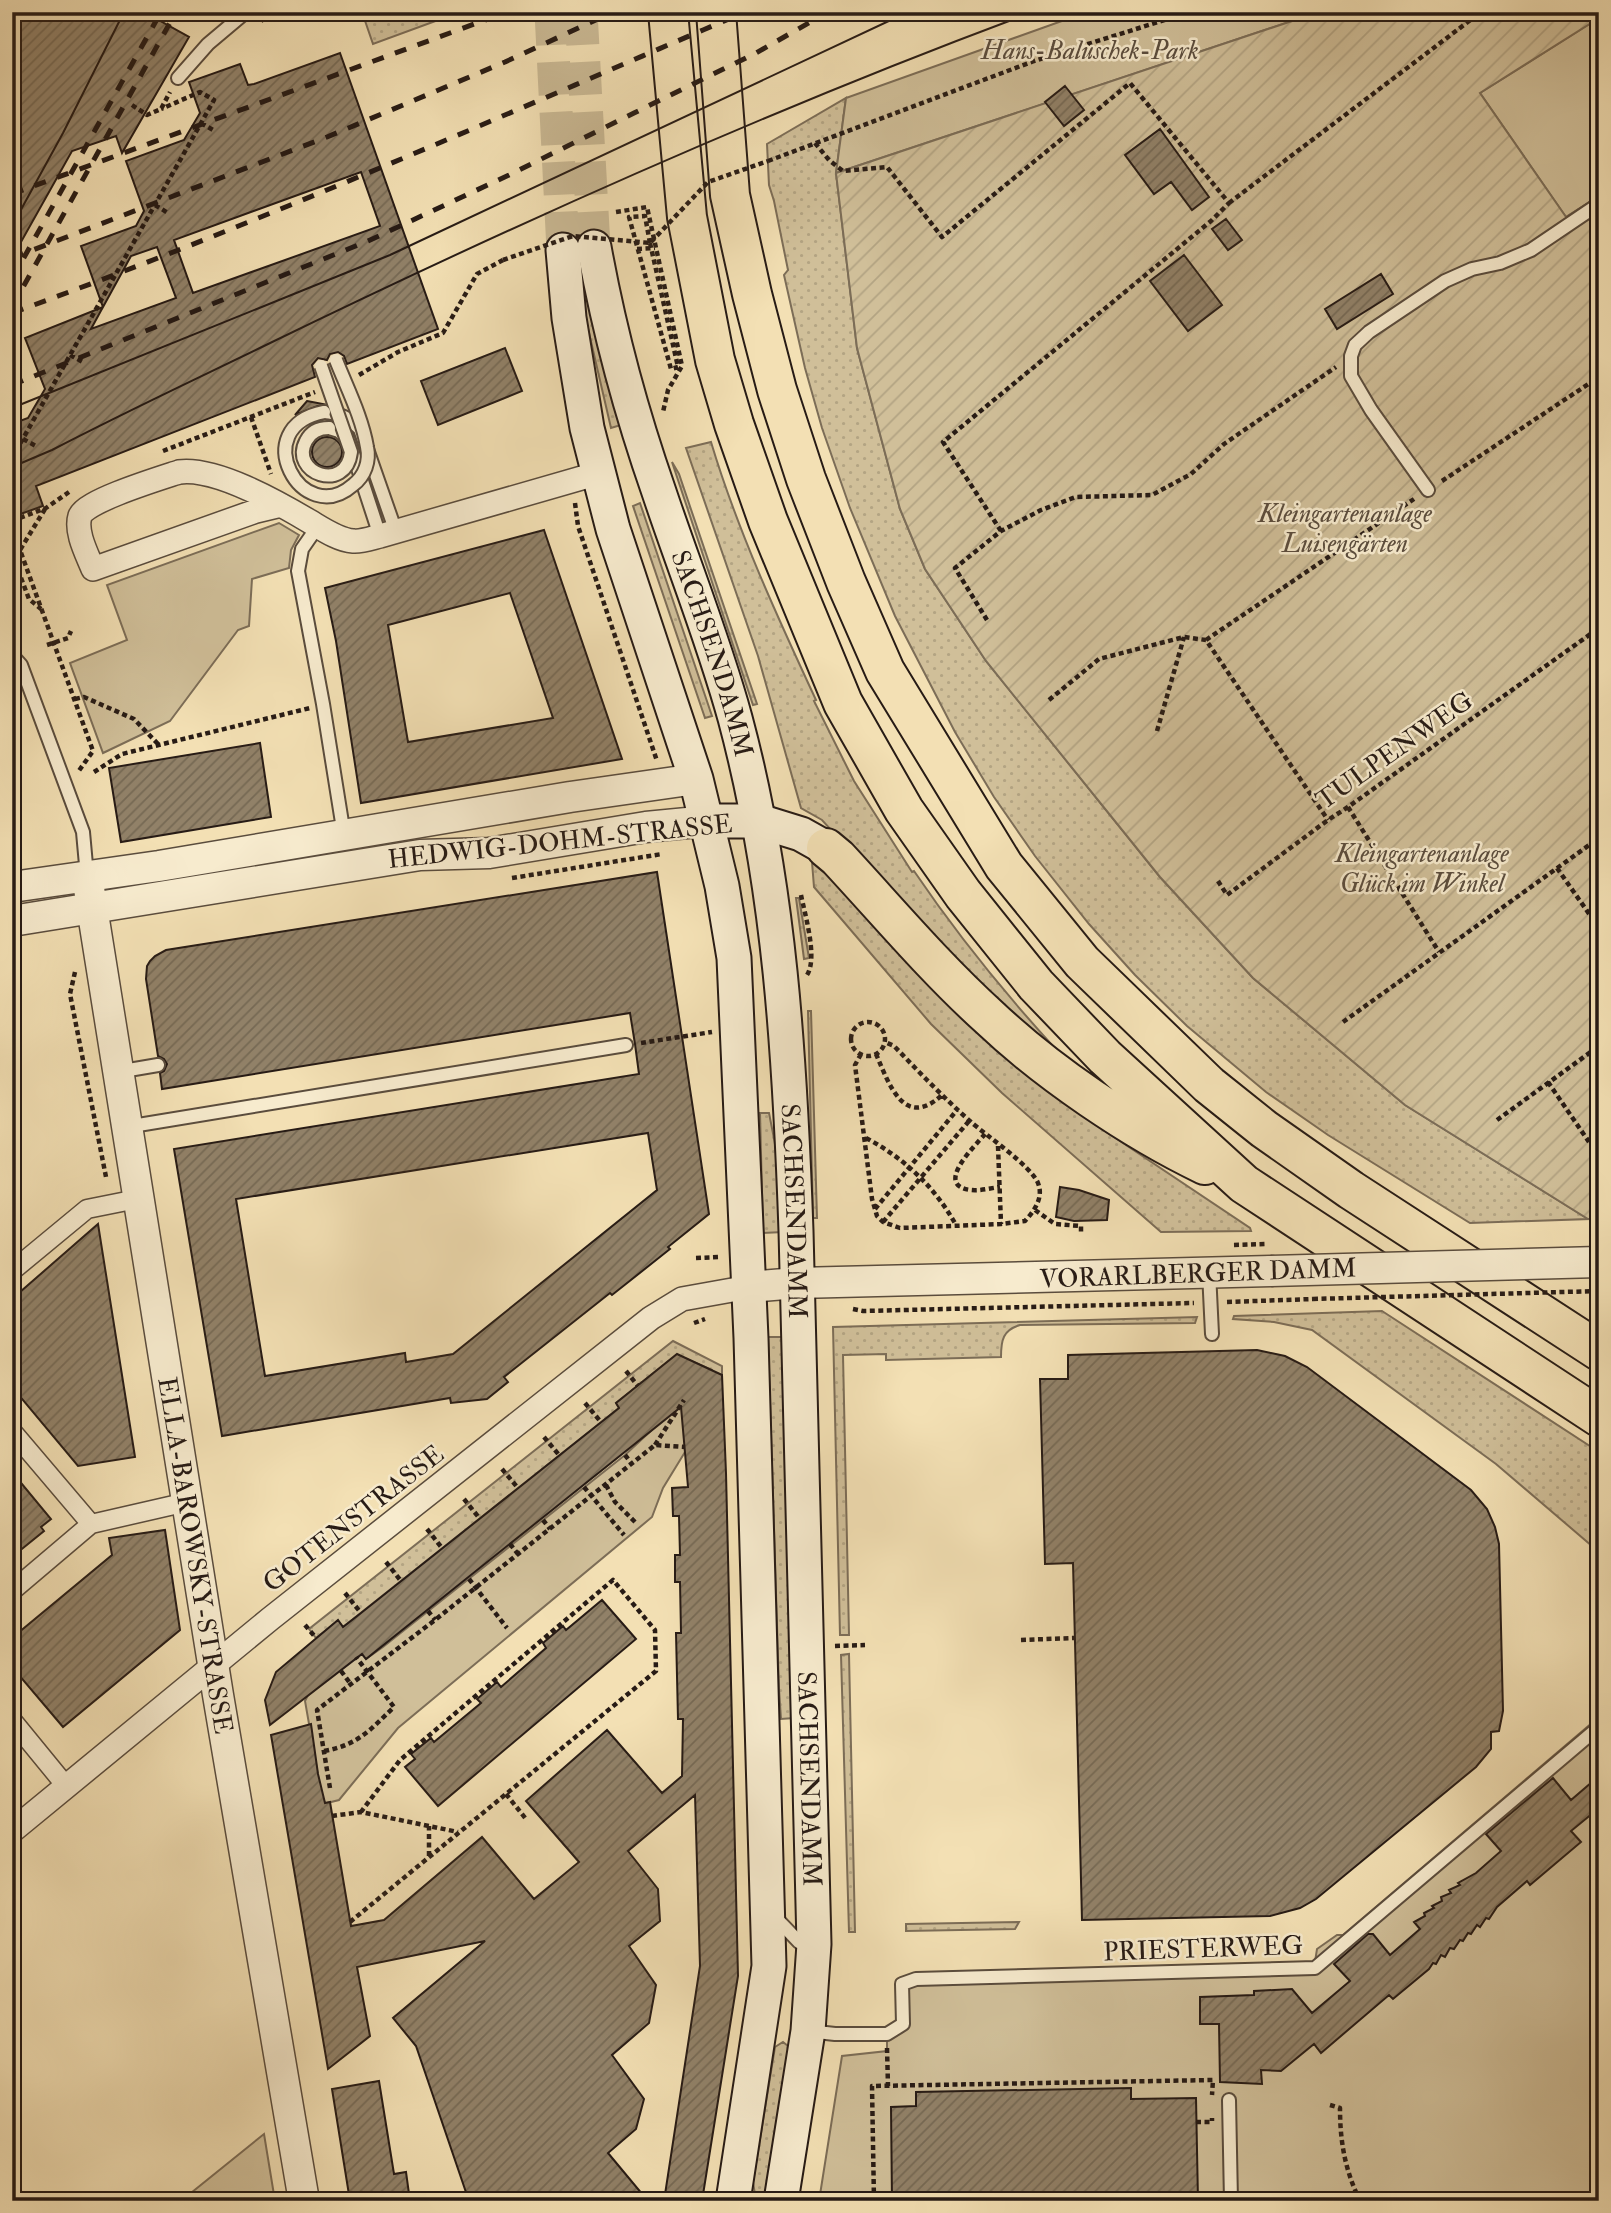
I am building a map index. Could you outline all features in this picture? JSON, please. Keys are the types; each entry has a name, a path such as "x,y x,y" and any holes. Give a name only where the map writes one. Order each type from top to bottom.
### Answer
{"highway":[{"path":"668,12 687,217 715,360 768,521 844,703 904,810 963,894 1036,985 1105,1057 1244,1184"},
{"path":"716,12 730,195 771,366 806,479 846,582 885,671 1004,866 1082,962 1209,1085 1264,1129 1350,1191 1599,1351"},
{"path":"826,848 963,993 1026,1050 1169,1148 1244,1184 1599,1417"}],"main road":[{"name":"SACHSENDAMM","path":"733,2201 769,1966 749,1287 734,958 708,821 613,529 587,428 574,354 579,249 610,328 648,458 733,710 759,821 783,1000 792,1126 814,1944 808,2031 781,2201"},
{"path":"599,473 648,458"},
{"name":"HEDWIG-DOHM-STRASSE","path":"696,779 759,821"},
{"name":"HEDWIG-DOHM-STRASSE","path":"708,821 759,821"},
{"path":"759,821 800,834 826,848"},
{"path":"761,2026 808,2031"}],"street":[{"path":"281,505 93,569 79,529 80,516 84,509 92,504 179,472 192,470 259,492 318,526 353,541 388,534 599,473"},
{"name":"HEDWIG-DOHM-STRASSE","path":"12,887 696,779"},
{"name":"HEDWIG-DOHM-STRASSE","path":"12,921 420,855 489,853 646,827 708,821"},
{"name":"ELLA-BAROWSKY-STRASSE","path":"86,876 125,1127 124,1202 187,1502 304,2201"},
{"path":"12,1270 87,1209 124,1202"},
{"name":"VORARLBERGER DAMM","path":"749,1287 797,1283 1599,1262"},
{"name":"GOTENSTRASSE","path":"12,1830 214,1664 666,1307 699,1294 749,1287"},
{"path":"12,1431 91,1524"},
{"path":"12,1591 91,1524 187,1502"},
{"path":"12,1720 66,1786"}],"lane":[{"path":"178,78 208,44 246,12"},
{"path":"1427,490 1371,410 1351,376 1351,356 1355,345 1369,332 1445,281 1472,269 1500,263 1531,250 1599,204"},
{"path":"336,360 367,445 368,457 363,473 351,487 339,494 326,495 311,492 299,485 289,472 285,458 286,443 297,425 311,415 324,412 346,417 360,429 388,534"},
{"path":"321,366 351,452 349,462 343,470 332,475 324,476 307,465 303,448 309,436 314,431 330,428 339,430 349,441 388,534"},
{"path":"318,526 302,550 298,571 344,835"},
{"path":"12,655 20,665 19,679 83,832 86,876"},
{"path":"125,1127 626,1045"},
{"path":"117,1073 158,1065"},
{"path":"1209,1272 1212,1334"},
{"name":"PRIESTERWEG","path":"808,2031 887,2034 903,2024 902,1984 916,1979 1315,1968 1599,1727"},
{"path":"768,1911 799,1942 814,1944"},
{"path":"1229,2101 1231,2201"}],"path":[{"path":"650,243 708,182 1034,61 1190,12"},
{"path":"1001,531 943,442 1229,204 1481,12"},
{"path":"160,109 178,78"},
{"path":"815,143 829,160 843,171 887,167 942,237 1130,83 1229,204"},
{"path":"12,458 214,100 200,92 147,115 132,105"},
{"path":"201,123 213,130"},
{"path":"155,205 169,213"},
{"path":"616,212 647,206 682,366 668,390 663,412"},
{"path":"645,216 678,367 671,369 637,249 629,218 645,216"},
{"path":"354,377 398,352 443,333 477,274 503,260 573,236 650,243"},
{"path":"637,249 655,248"},
{"path":"70,355 83,362"},
{"path":"987,620 955,568 1001,531 1041,510 1076,497 1152,495 1191,474 1224,444 1351,356"},
{"path":"1049,700 1099,659 1184,637 1206,640 1599,377"},
{"path":"161,452 328,387"},
{"path":"251,417 281,505"},
{"path":"23,439 36,446"},
{"path":"12,521 46,508 74,488"},
{"path":"46,508 20,550 93,751"},
{"path":"578,526 647,734"},
{"path":"12,554 29,599 41,609"},
{"name":"TULPENWEG","path":"1218,881 1227,895 1599,628"},
{"path":"47,645 68,638 71,631"},
{"path":"1157,730 1184,637"},
{"path":"1206,640 1328,820"},
{"path":"75,699 84,697 134,719 159,745"},
{"path":"94,772 122,754 323,704"},
{"path":"1348,807 1439,952"},
{"path":"1343,1022 1599,838"},
{"path":"1557,868 1599,928"},
{"path":"801,894 810,941 811,969"},
{"path":"76,968 70,994 124,1202"},
{"path":"861,1023 878,1024 885,1033 885,1042 882,1050 876,1054 861,1054 856,1051 851,1041 853,1030 861,1023"},
{"path":"626,1045 712,1032"},
{"path":"861,1054 855,1065 875,1210 883,1222 900,1228 1025,1221 1038,1205 1039,1185 1027,1167 969,1121 894,1046 885,1042"},
{"path":"1497,1120 1599,1046"},
{"path":"876,1054 893,1093 903,1103 917,1108 930,1105 942,1095"},
{"path":"1548,1082 1589,1142"},
{"path":"875,1210 957,1110"},
{"path":"883,1222 969,1121"},
{"path":"985,1134 961,1162 955,1172 956,1179 962,1187 971,1190 1000,1186"},
{"path":"866,1138 881,1146 921,1177 947,1208 956,1225"},
{"path":"998,1146 1001,1224"},
{"path":"1035,1210 1055,1224 1081,1226 1081,1233"},
{"path":"841,1309 863,1311 1599,1291"},
{"path":"626,1371 638,1386"},
{"path":"330,1788 317,1710 655,1445 684,1400"},
{"path":"585,1403 601,1422"},
{"path":"544,1437 559,1455"},
{"path":"655,1445 685,1447"},
{"path":"625,1455 632,1464"},
{"path":"502,1469 518,1488"},
{"path":"606,1485 615,1502 636,1523"},
{"path":"584,1487 624,1535"},
{"path":"464,1499 480,1519"},
{"path":"543,1520 550,1529"},
{"path":"427,1529 442,1548"},
{"path":"510,1544 518,1554"},
{"path":"386,1562 401,1581"},
{"path":"468,1579 507,1628"},
{"path":"351,1922 656,1671 655,1630 613,1580 400,1760 361,1812"},
{"path":"345,1593 361,1613"},
{"path":"428,1611 435,1620"},
{"path":"305,1625 316,1638"},
{"path":"1021,1640 1075,1638"},
{"path":"387,1644 393,1651"},
{"path":"835,1646 865,1645"},
{"path":"324,1751 351,1745 394,1707 356,1657"},
{"path":"341,1671 350,1683"},
{"path":"506,1794 526,1819"},
{"path":"332,1816 361,1812 459,1833"},
{"path":"429,1826 429,1857"},
{"path":"887,2052 888,2086"},
{"path":"874,2201 872,2086 1213,2080 1212,2102"},
{"path":"1330,2105 1340,2108 1342,2152 1351,2183 1360,2201"},
{"path":"1196,2122 1212,2122 1212,2112"}],"green space":[{"path":"362,12 460,12 373,44"},
{"name":"Hans-Baluschek-Park","path":"1087,12 1319,12 836,173 846,98"},
{"path":"1319,12 1599,12 1599,18 1480,93 1566,217 1599,196 1599,1219 1588,1219 1405,1105 1253,978 1160,877 986,661 925,569 900,509 857,348 836,173"},
{"path":"1599,18 1599,196 1566,217 1480,93"},
{"path":"846,98 836,173 857,348 900,509 925,569 986,661 1160,877 1253,978 1405,1105 1588,1219 1470,1223 1328,1135 1266,1092 1187,1026 1135,975 1089,924 1035,856 994,797 955,732 895,616 850,508 822,428 805,368 784,275 788,270 769,185 767,144"},
{"path":"580,294 588,294 624,424 611,428"},
{"path":"711,442 759,572 816,700 814,701 854,781 912,872 914,871 980,961 1052,1045 1049,1048 937,946 822,820 801,808 758,656 686,448"},
{"path":"672,462 679,474 757,704 753,705"},
{"path":"640,503 712,716 705,718 633,506"},
{"path":"279,523 299,535 291,550 289,568 252,579 249,626 238,630 170,721 103,753 70,663 127,640 107,585"},
{"path":"812,862 820,862 1018,1064 1105,1131 1251,1231 1161,1232 1002,1093 931,1024 814,887"},
{"path":"796,898 799,898 809,958 804,959"},
{"path":"808,1011 811,1011 817,1218 813,1218"},
{"path":"760,1113 769,1113 772,1128 779,1172 783,1232 763,1233"},
{"path":"1382,1311 1599,1452 1599,1552 1496,1464 1312,1330 1274,1322 1233,1319 1234,1316"},
{"path":"1197,1317 1195,1323 1020,1325 1004,1336 1001,1357 886,1360 886,1354 843,1355 849,1635 840,1635 833,1327"},
{"path":"768,1337 783,1337 794,1718 781,1719 779,1689"},
{"path":"673,1341 722,1366 722,1376 712,1374 712,1370 677,1355 616,1403 619,1408 343,1627 338,1621 316,1638 309,1629"},
{"path":"684,1400 685,1452 663,1488 652,1517 398,1728 339,1800 323,1804 305,1701 308,1695 361,1653 366,1659 383,1647 625,1455"},
{"path":"849,1654 855,1932 849,1932 841,1655"},
{"path":"1599,1717 1599,2201 819,2201 842,2056 887,2051 887,2034 903,2024 902,1984 1314,1968 1317,1949 1337,1935 1343,1935"},
{"path":"1019,1922 1015,1929 906,1931 906,1924"},
{"path":"783,2042 789,2050 765,2201 756,2201 753,2182 775,2047"},
{"path":"264,2134 275,2201 181,2201"}],"building":[{"path":"12,12 144,12 189,37 122,153 116,136 72,151 12,258"},
{"path":"340,53 438,329 347,364 344,356 338,352 330,354 327,360 318,358 312,365 315,377 36,486 43,506 12,517 12,424 28,418 45,389 25,338 103,307 81,246 136,226 144,211 126,161 184,140 200,113 189,82 240,64 248,85 254,84","holes":["361,172 380,226 193,293 174,240","157,247 176,298 91,329 131,256"]},
{"path":"1065,86 1084,110 1064,126 1045,102"},
{"path":"1160,129 1209,197 1192,210 1171,182 1154,194 1125,155"},
{"path":"1226,219 1242,240 1228,250 1212,229"},
{"path":"1184,255 1222,305 1188,331 1150,281"},
{"path":"1381,274 1393,294 1337,329 1325,309"},
{"path":"505,348 522,391 438,425 421,381"},
{"path":"307,401 323,404 295,415"},
{"path":"327,437 333,438 341,446 341,458 333,466 327,467 321,466 313,458 312,452 313,446 321,438"},
{"path":"544,530 622,759 361,803 325,588","holes":["510,593 553,718 408,742 388,625"]},
{"path":"260,743 271,817 121,842 109,768"},
{"path":"657,872 709,1214 668,1247 670,1249 504,1377 508,1382 487,1399 451,1403 450,1398 222,1436 174,1149 639,1074 630,1013 162,1089 160,1073 167,1064 158,1056 146,979 150,961 166,950","holes":["648,1133 657,1190 453,1354 406,1362 405,1353 265,1376 236,1199"]},
{"path":"1060,1187 1109,1200 1107,1220 1074,1221 1056,1217"},
{"path":"98,1224 135,1457 78,1466 12,1387 12,1299"},
{"path":"1257,1350 1285,1356 1307,1367 1471,1490 1487,1509 1499,1544 1503,1711 1499,1731 1491,1732 1491,1749 1476,1767 1316,1899 1300,1908 1270,1916 1082,1920 1073,1563 1045,1564 1040,1379 1068,1379 1068,1355"},
{"path":"677,1354 722,1375 726,1473 738,1976 702,2201 664,2201 700,1966 695,1795 628,1851 658,1889 660,1921 629,1946 656,1985 649,2023 612,2055 644,2099 636,2129 608,2153 648,2201 469,2201 416,2046 393,2018 485,1941 357,1967 370,2036 328,2069 271,1735 311,1724 325,1803 330,1802 351,1926 384,1920 482,1837 534,1899 579,1862 526,1801 607,1730 662,1793 682,1776 683,1719 678,1719 676,1633 681,1633 680,1582 675,1582 675,1555 680,1555 679,1516 673,1516 672,1488 688,1487 681,1407 366,1659 362,1654 270,1725 265,1700 276,1672 338,1620 343,1627 361,1613 619,1408 616,1403"},
{"path":"12,1472 51,1519 41,1527 44,1531 12,1557"},
{"path":"165,1530 180,1630 63,1727 12,1667 12,1638 112,1555 109,1538"},
{"path":"602,1600 636,1639 438,1806 405,1767 415,1759 411,1754 431,1738 434,1742 481,1703 477,1699 497,1682 501,1687 546,1648 543,1643 563,1626 566,1630"},
{"path":"1599,1776 1599,1808 1571,1831 1581,1842 1530,1885 1527,1881 1497,1907 1480,1927 1477,1925 1454,1949 1450,1948 1445,1957 1441,1955 1436,1964 1433,1963 1393,1999 1389,1995 1321,2053 1314,2044 1281,2071 1261,2070 1262,2084 1220,2082 1219,2024 1200,2024 1200,1997 1254,1995 1254,1991 1292,1989 1312,2013 1350,1981 1334,1964 1368,1934 1373,1934 1390,1955 1420,1929 1414,1922 1442,1901 1441,1897 1451,1893 1449,1890 1476,1873 1501,1851 1486,1834 1553,1778 1571,1800"},
{"path":"379,2081 394,2174 406,2172 410,2201 350,2201 332,2089"},
{"path":"1131,2088 1131,2099 1196,2098 1198,2201 892,2201 891,2107 916,2106 916,2092"}],"tunnel":[{"path":"551,12 563,250"},
{"path":"581,12 594,247"}],"tram line":[{"path":"12,226 124,12"},
{"path":"12,408 390,255 908,12"},
{"path":"12,467 360,300 645,169 838,88 1033,12"}],"railway":[{"path":"12,279 161,12"},
{"path":"12,307 176,12"},
{"path":"12,194 507,12"},
{"path":"12,258 327,137 505,62 613,12"},
{"path":"12,313 289,206 745,12"},
{"path":"12,385 368,241 756,53 828,12"}],"park label":[{"name":"Kleingartenanlage Luisengärten","path":"1345,528"},
{"name":"Kleingartenanlage Glück im Winkel","path":"1422,868"}]}
